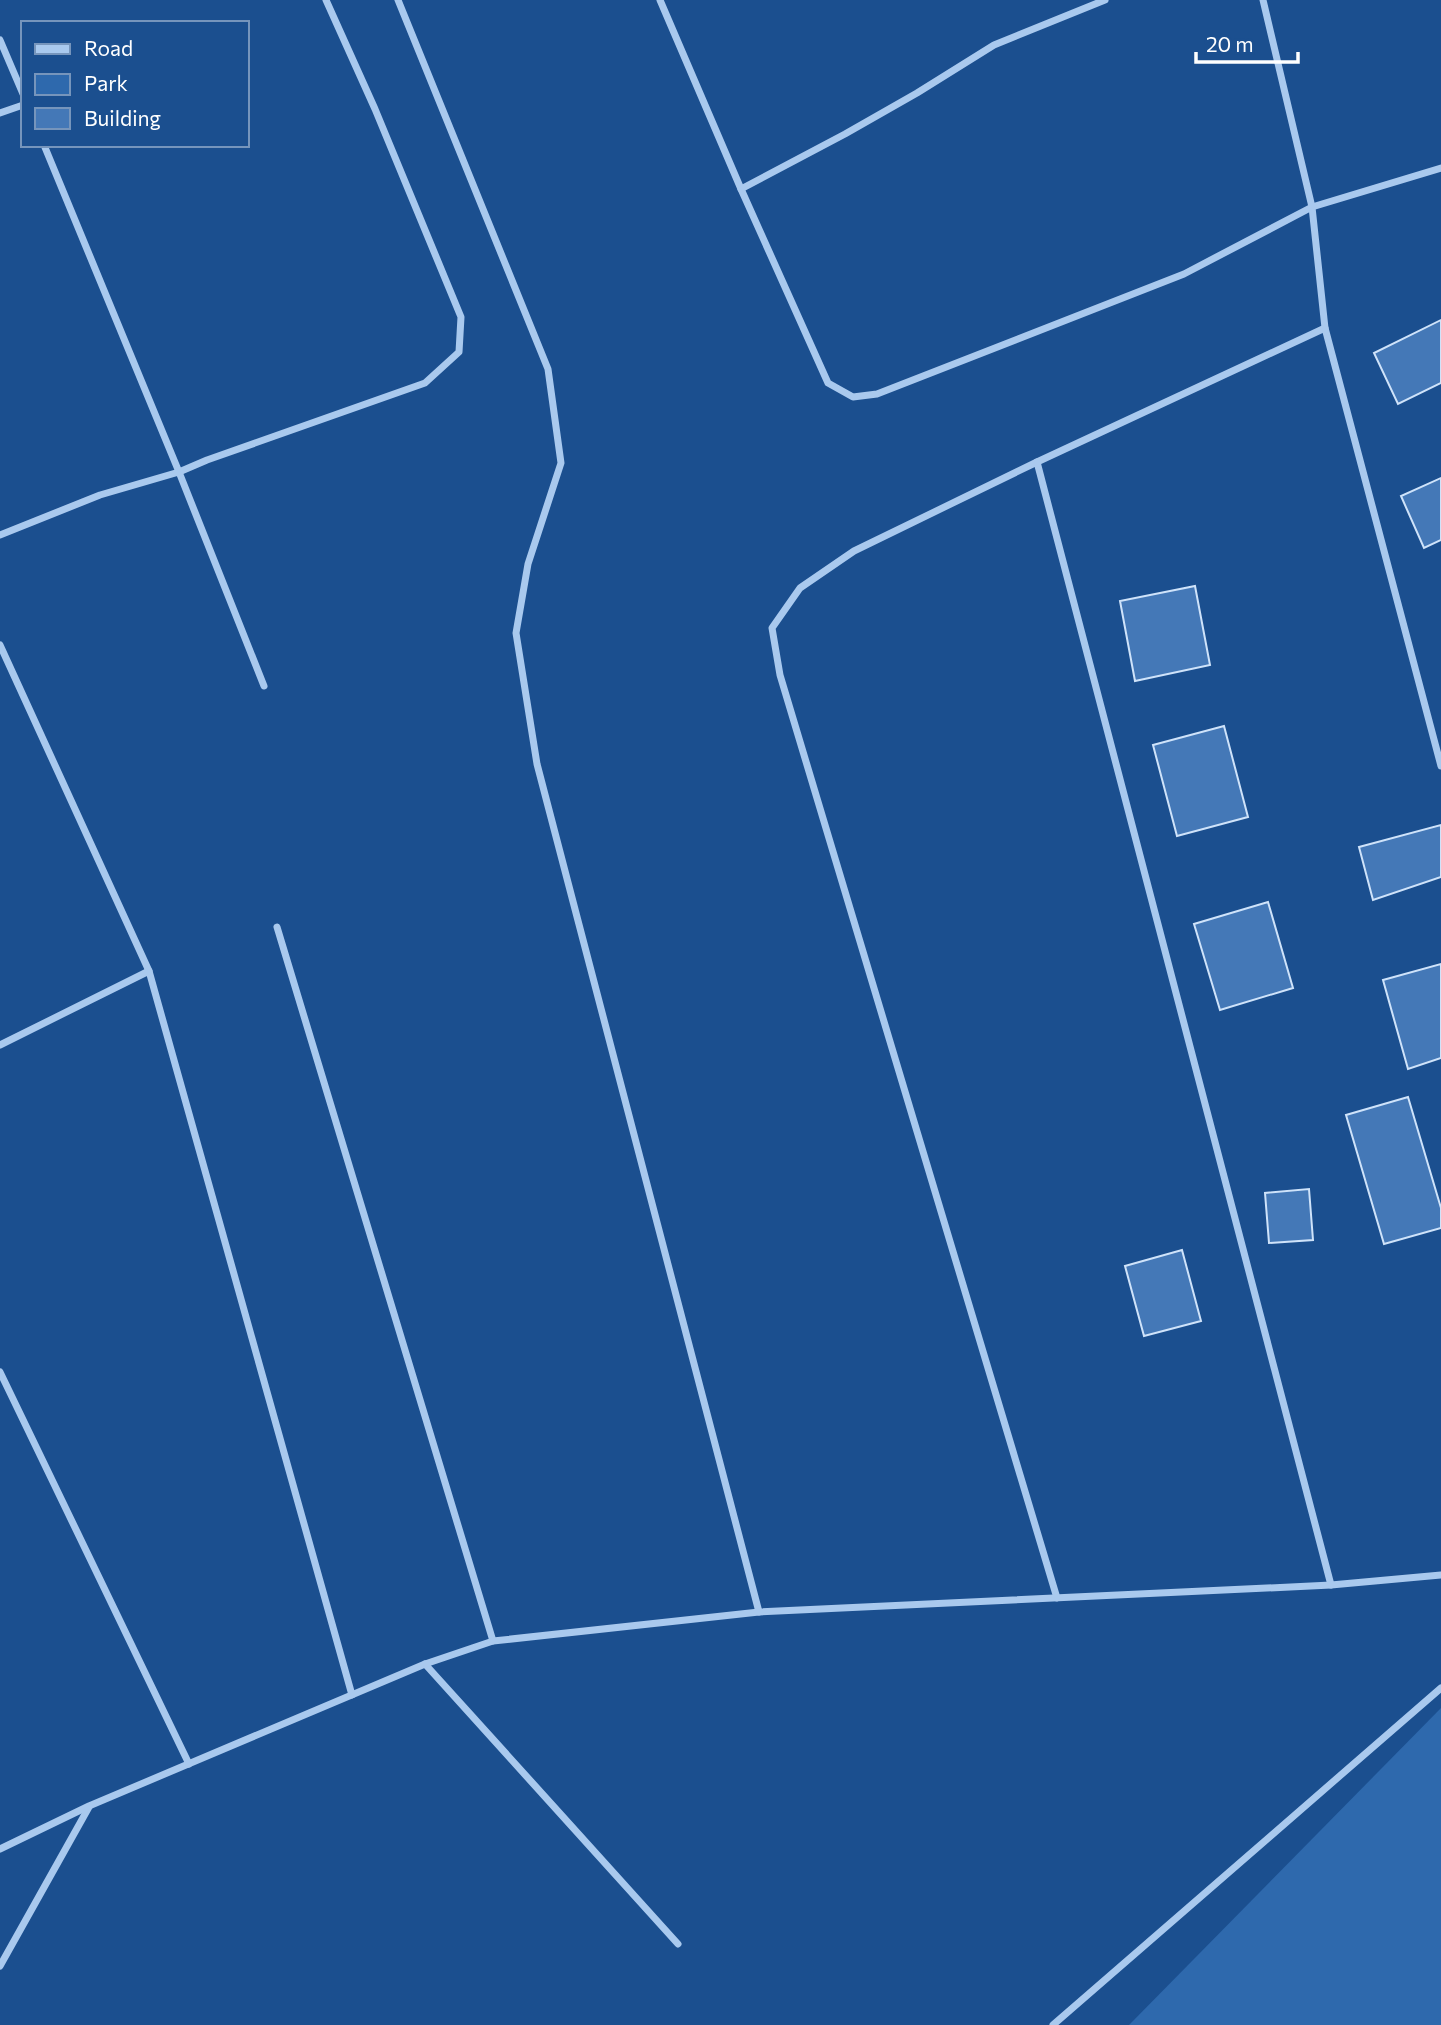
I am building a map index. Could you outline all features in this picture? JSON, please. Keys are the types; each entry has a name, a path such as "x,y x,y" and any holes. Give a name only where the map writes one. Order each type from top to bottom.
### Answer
{"street":[{"path":"0,536 100,495 179,472 425,383 459,352 461,317 326,0"},
{"path":"398,0 548,369 561,463 528,564 516,633 537,764 759,1612"},
{"path":"660,0 828,383 853,397 877,394 1184,274 1312,207 1441,168"},
{"path":"741,189 845,134 994,45 1105,0"},
{"path":"1263,0 1312,207 1325,328 1441,766"},
{"path":"0,40 21,89"},
{"path":"0,113 21,106"},
{"path":"45,147 264,686"},
{"path":"1057,1598 784,688 772,628 800,588 854,551 1037,462 1325,328"},
{"path":"1037,462 1331,1585"},
{"path":"0,645 149,971 352,1695"},
{"path":"277,927 493,1640"},
{"path":"0,1045 149,971"},
{"path":"0,1372 189,1765"},
{"path":"0,1849 89,1806 425,1664 493,1640 759,1612 1331,1585 1441,1575"},
{"path":"425,1664 678,1944"},
{"path":"1053,2025 1441,1688"},
{"path":"0,1966 89,1806"}],"green space":[{"path":"1441,1708 1441,2025 1129,2025"}],"building":[{"path":"1441,320 1441,383 1398,404 1374,353"},
{"path":"1441,478 1441,540 1424,548 1401,496"},
{"path":"1195,586 1210,665 1135,681 1120,601"},
{"path":"1224,726 1248,817 1177,836 1153,745"},
{"path":"1441,825 1441,877 1373,900 1359,847"},
{"path":"1268,902 1293,988 1220,1010 1194,924"},
{"path":"1441,964 1441,1058 1408,1069 1383,980"},
{"path":"1408,1097 1441,1208 1441,1228 1384,1244 1346,1115"},
{"path":"1309,1189 1313,1240 1269,1243 1265,1193"},
{"path":"1182,1250 1201,1321 1144,1336 1125,1266"}]}
